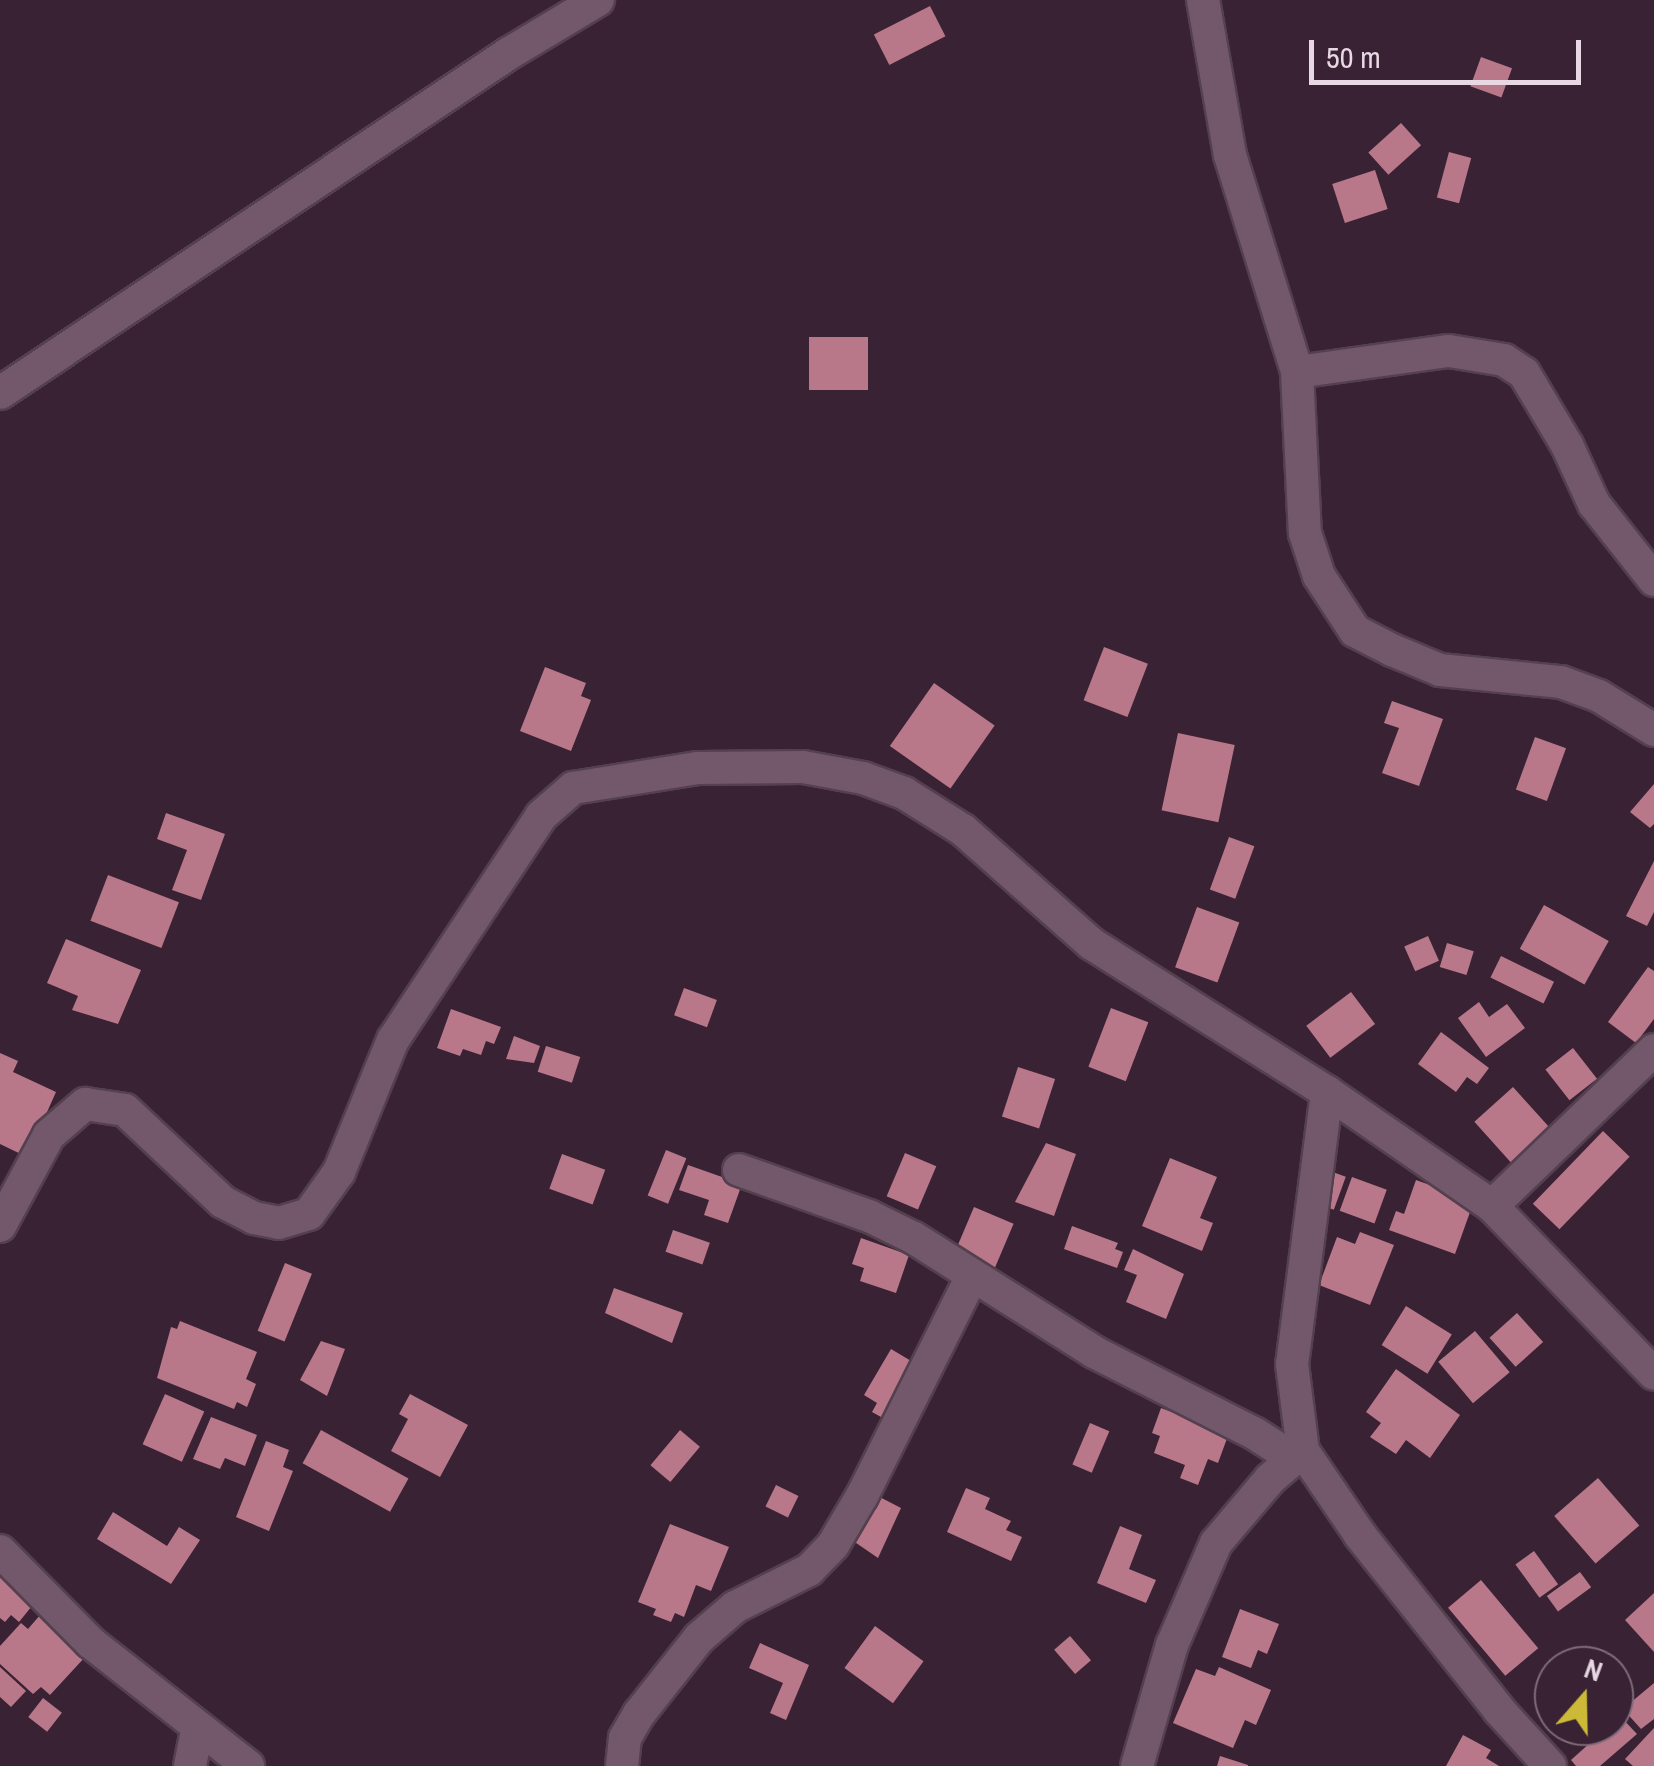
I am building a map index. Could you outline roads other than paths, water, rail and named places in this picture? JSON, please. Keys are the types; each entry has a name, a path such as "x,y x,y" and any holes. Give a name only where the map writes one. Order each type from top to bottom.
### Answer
{"street":[{"path":"0,393 508,54 598,0"},
{"path":"1203,0 1230,155 1297,372 1305,533 1319,576 1356,631 1440,670 1560,682 1599,696 1654,730"},
{"path":"1297,372 1449,351 1474,352 1504,360 1524,373 1545,404 1594,504 1654,580"},
{"path":"0,1226 48,1135 86,1104 124,1110 223,1202 254,1218 279,1224 309,1214 339,1172 402,1025 541,816 573,788 698,768 803,767 864,778 904,792 963,830 1092,944 1327,1092 1492,1206 1654,1374"},
{"path":"1492,1206 1654,1050"},
{"path":"1137,1766 1172,1645 1216,1543 1298,1455 1292,1364 1327,1092"},
{"path":"739,1170 869,1216 1094,1352 1298,1455 1499,1710 1550,1766"},
{"path":"622,1766 625,1738 639,1714 699,1638 735,1608 809,1570 832,1546 862,1496 972,1276"},
{"path":"0,1550 90,1642 197,1730 248,1766"},
{"path":"190,1766 197,1730"}]}
